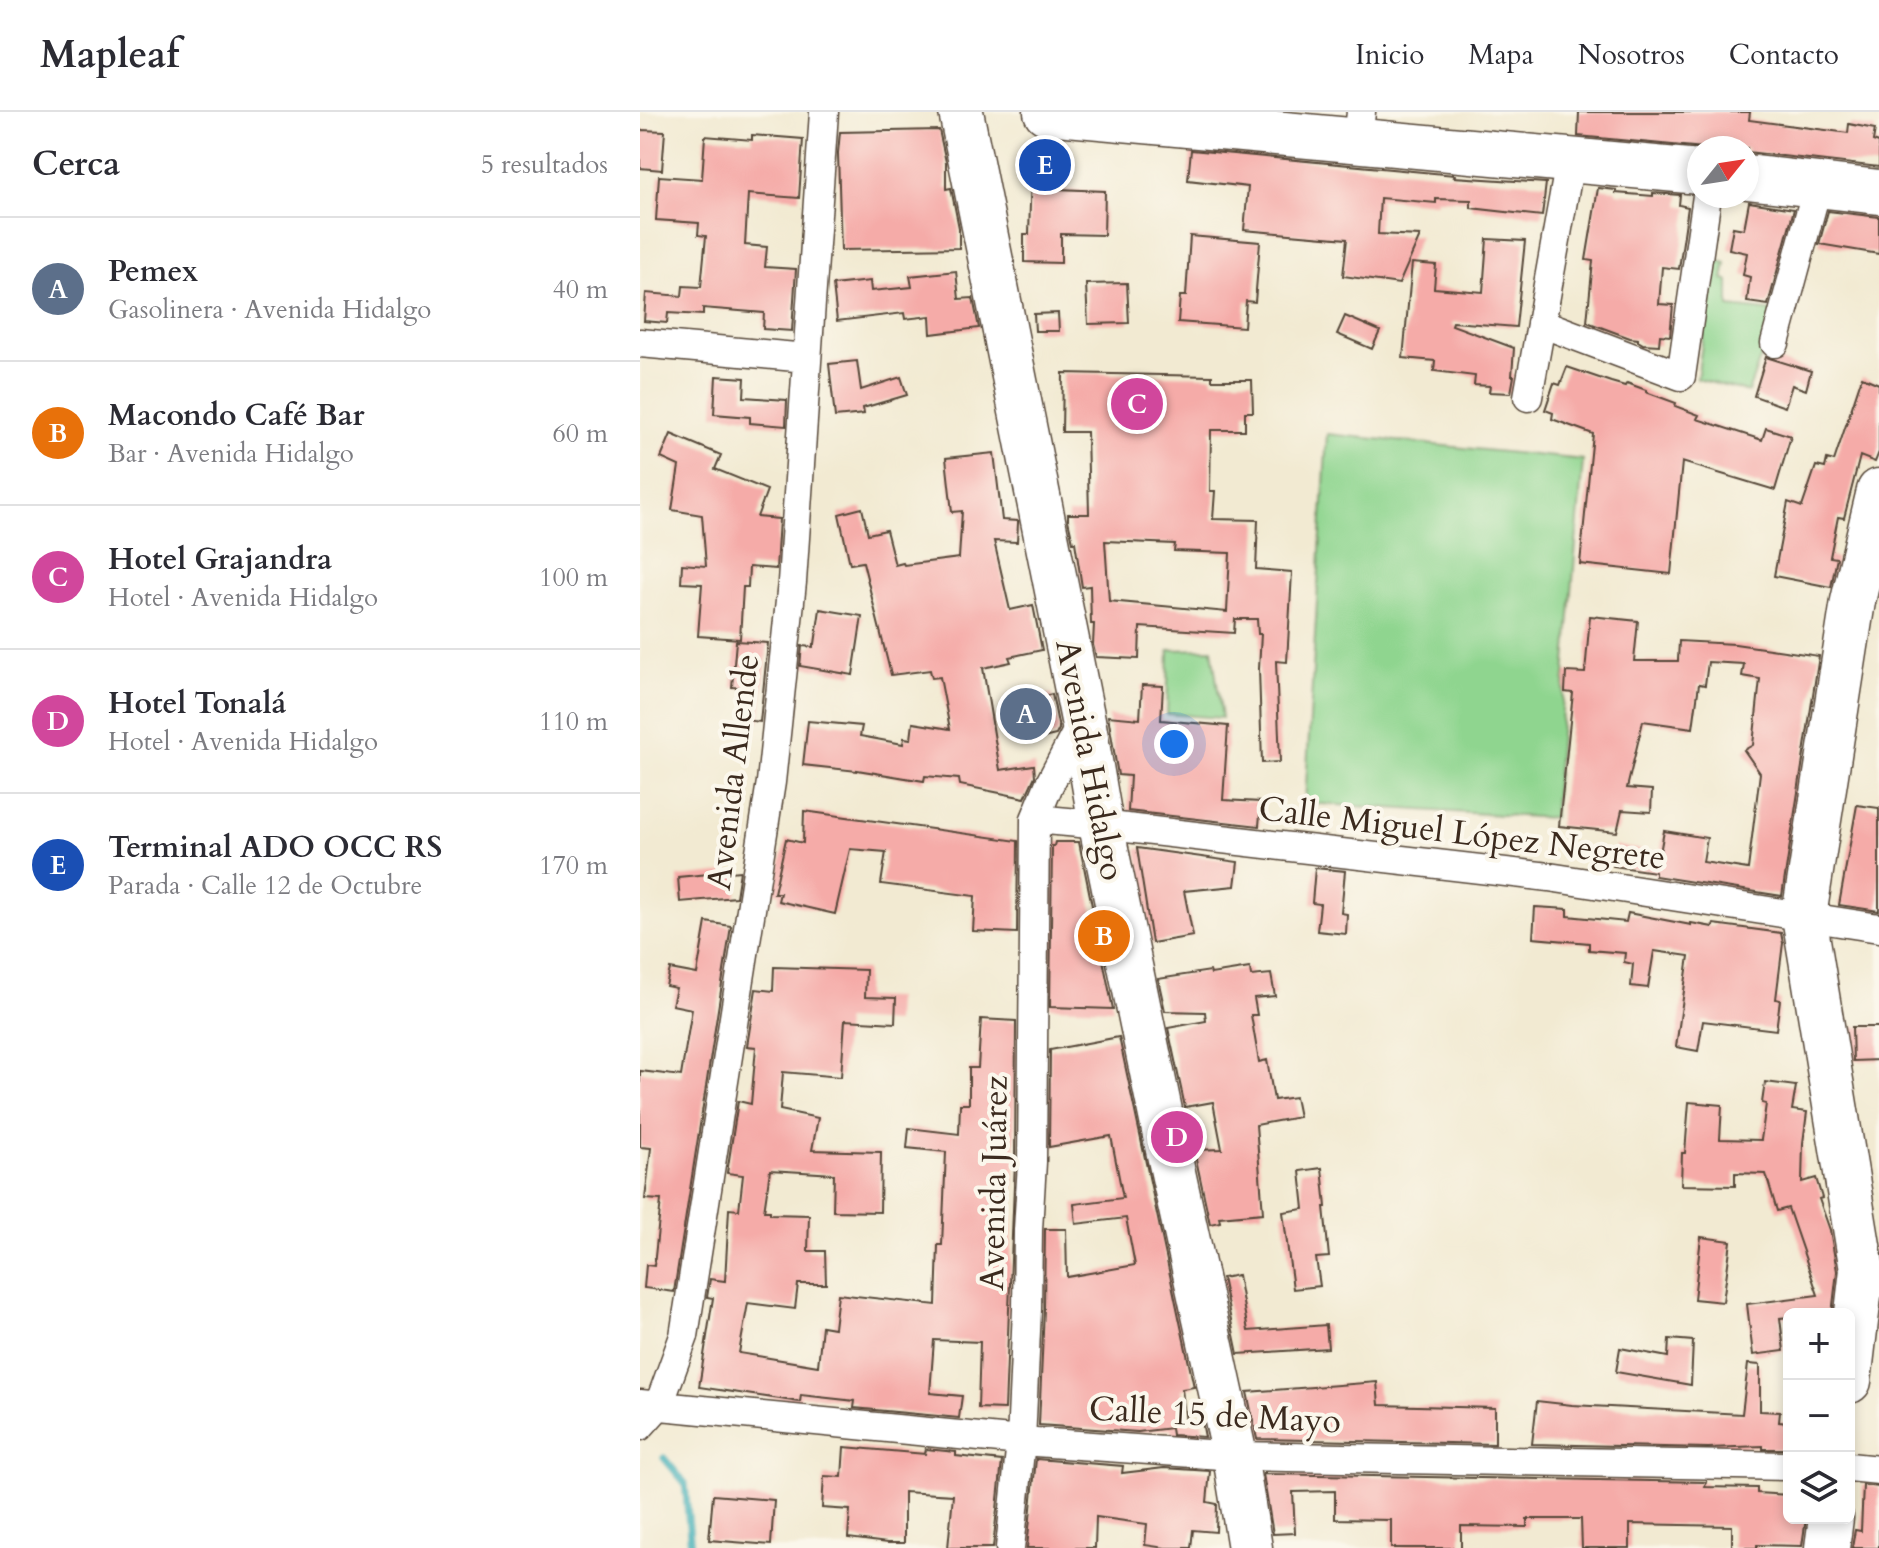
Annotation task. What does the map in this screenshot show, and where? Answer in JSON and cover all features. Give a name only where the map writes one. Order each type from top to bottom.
[{"type":"main road","name":"Avenida Hidalgo","points":[[961,112],[1083,720],[1101,825],[1237,1468],[1250,1548]]},
{"type":"main road","points":[[1046,112],[1360,126],[1570,161],[1687,171]]},
{"type":"main road","points":[[1759,178],[1879,192]]},
{"type":"main road","points":[[1849,1380],[1862,1270],[1804,916],[1853,601],[1879,491]]},
{"type":"main road","points":[[1827,1548],[1830,1524]]},
{"type":"street","name":"Avenida Allende","points":[[646,1412],[684,1336],[771,782],[792,582],[824,112]]},
{"type":"street","points":[[1528,397],[1570,161]]},
{"type":"street","points":[[1775,343],[1818,184]]},
{"type":"street","points":[[1541,323],[1681,376],[1705,208]]},
{"type":"street","points":[[640,343],[807,358]]},
{"type":"street","points":[[1035,819],[1083,720]]},
{"type":"street","name":"Calle Miguel López Negrete","points":[[1035,819],[1549,877],[1879,928]]},
{"type":"street","name":"Avenida Juárez","points":[[1010,1548],[1021,1441],[1032,1162],[1035,819]]},
{"type":"street","name":"Calle 15 de Mayo","points":[[646,1412],[1021,1441],[1237,1468],[1783,1466]]},
{"type":"street","points":[[1231,1548],[1237,1468]]},
{"type":"street","points":[[1855,1468],[1879,1470]]},
{"type":"green space","points":[[1714,259],[1726,263],[1723,280],[1729,281],[1729,307],[1777,312],[1748,392],[1697,379]]},
{"type":"green space","points":[[1327,434],[1583,460],[1553,818],[1305,803]]},
{"type":"green space","points":[[1212,649],[1222,718],[1167,714],[1169,650]]},
{"type":"building","points":[[1579,112],[1750,112],[1749,120],[1848,133],[1849,124],[1875,129],[1873,141],[1879,143],[1879,167],[1759,153],[1759,136],[1687,136],[1687,146],[1578,136]]},
{"type":"building","points":[[640,130],[665,131],[662,170],[640,168]]},
{"type":"building","points":[[939,130],[946,162],[946,189],[951,188],[959,228],[959,248],[841,250],[840,132]]},
{"type":"building","points":[[752,135],[803,139],[799,198],[748,194],[745,245],[767,247],[765,267],[796,269],[792,331],[763,329],[764,313],[703,308],[703,315],[668,313],[667,323],[644,321],[646,293],[682,296],[683,286],[701,287],[706,236],[698,235],[699,223],[656,220],[659,176],[702,179],[705,136],[752,140]]},
{"type":"building","points":[[1032,141],[1059,142],[1058,189],[1105,191],[1104,235],[1061,234],[1061,263],[1024,262],[1024,234],[1029,234]]},
{"type":"building","points":[[1191,150],[1454,177],[1546,183],[1542,216],[1471,208],[1471,200],[1436,199],[1436,203],[1380,198],[1378,234],[1420,236],[1399,284],[1343,276],[1347,239],[1244,230],[1248,187],[1188,180]]},
{"type":"building","points":[[1598,188],[1616,190],[1616,193],[1680,195],[1679,205],[1688,208],[1679,269],[1662,267],[1659,304],[1673,305],[1670,336],[1660,335],[1659,345],[1643,344],[1638,339],[1587,322],[1593,261],[1586,260]]},
{"type":"building","points":[[1759,204],[1794,209],[1768,305],[1747,302],[1750,277],[1743,275],[1747,253],[1729,249],[1733,227],[1744,229],[1748,208],[1759,208]]},
{"type":"building","points":[[1828,211],[1879,217],[1879,254],[1819,244]]},
{"type":"building","points":[[1190,236],[1260,242],[1255,302],[1246,301],[1244,327],[1178,322],[1180,296],[1186,296]]},
{"type":"building","points":[[1487,239],[1525,241],[1516,327],[1453,322],[1452,325],[1514,348],[1511,393],[1489,392],[1490,386],[1474,385],[1475,376],[1434,371],[1435,361],[1403,358],[1412,263],[1436,265],[1434,288],[1483,292]]},
{"type":"building","points":[[956,271],[959,299],[973,298],[979,328],[931,334],[930,316],[905,319],[904,313],[837,321],[833,285],[870,281],[871,291],[912,287],[910,276]]},
{"type":"building","points":[[1127,283],[1129,323],[1088,324],[1086,284]]},
{"type":"building","points":[[1058,313],[1059,331],[1035,331],[1034,314]]},
{"type":"building","points":[[1345,316],[1380,331],[1372,349],[1337,334]]},
{"type":"building","points":[[1766,357],[1811,371],[1806,390],[1792,385],[1785,407],[1754,396]]},
{"type":"building","points":[[857,361],[861,390],[901,377],[907,395],[863,408],[864,414],[835,417],[829,364]]},
{"type":"building","points":[[1567,367],[1646,390],[1699,415],[1697,419],[1762,440],[1766,428],[1791,436],[1775,490],[1682,462],[1671,574],[1580,564],[1593,434],[1552,419],[1553,413],[1545,410],[1554,383],[1560,385]]},
{"type":"building","points":[[1063,373],[1212,376],[1212,380],[1252,380],[1253,412],[1245,412],[1245,430],[1211,430],[1210,491],[1215,491],[1213,519],[1258,520],[1256,569],[1292,572],[1287,662],[1276,661],[1280,762],[1262,763],[1261,634],[1258,634],[1257,619],[1235,619],[1234,633],[1140,627],[1139,659],[1096,657],[1090,586],[1082,587],[1068,520],[1068,514],[1089,514],[1087,432],[1062,432]],"holes":[[[1105,541],[1175,544],[1174,551],[1230,553],[1227,612],[1109,601]]]},
{"type":"building","points":[[716,376],[745,378],[744,397],[787,400],[786,426],[750,423],[750,417],[714,414]]},
{"type":"building","points":[[1862,377],[1879,384],[1879,452],[1875,462],[1860,456],[1844,518],[1838,517],[1830,557],[1837,558],[1831,587],[1774,576],[1788,502],[1802,507],[1816,466],[1825,468],[1827,459],[1834,461]]},
{"type":"building","points":[[671,434],[721,455],[715,469],[767,490],[757,517],[779,519],[776,569],[749,567],[748,587],[743,587],[740,639],[698,636],[702,584],[681,583],[682,564],[706,566],[702,515],[672,510],[679,466],[661,458]]},
{"type":"building","points":[[994,453],[1002,520],[1018,521],[1017,542],[994,541],[1010,610],[1033,605],[1042,650],[1009,657],[1011,662],[983,668],[1000,770],[1034,765],[1035,776],[1025,798],[960,785],[959,779],[925,776],[924,781],[803,765],[808,721],[862,726],[860,736],[903,744],[904,738],[911,739],[913,723],[950,729],[940,677],[932,678],[930,670],[891,675],[863,562],[850,564],[839,514],[862,508],[868,534],[886,530],[895,565],[959,558],[962,511],[952,512],[946,458]]},
{"type":"building","points":[[820,609],[862,616],[853,675],[800,666],[802,646],[813,647],[815,644]]},
{"type":"building","points":[[1590,616],[1638,621],[1634,661],[1678,661],[1679,641],[1735,644],[1819,656],[1782,896],[1655,876],[1655,872],[1613,866],[1616,846],[1660,853],[1664,831],[1707,838],[1703,862],[1748,869],[1760,773],[1744,750],[1753,745],[1760,679],[1742,676],[1744,664],[1708,662],[1705,685],[1699,684],[1693,728],[1643,721],[1627,788],[1652,790],[1651,812],[1622,810],[1617,832],[1559,826],[1573,693],[1565,692],[1566,672],[1585,673]]},
{"type":"building","points":[[736,641],[768,643],[760,722],[744,720],[747,688],[732,687]]},
{"type":"building","points":[[1142,685],[1163,686],[1161,720],[1228,726],[1223,800],[1261,802],[1259,826],[1128,811],[1130,776],[1118,775],[1108,716],[1140,719]]},
{"type":"building","points":[[1052,694],[1059,729],[1056,735],[1043,738],[1033,699]]},
{"type":"building","points":[[1857,805],[1879,808],[1879,911],[1839,905]]},
{"type":"building","points":[[804,811],[1018,841],[1017,933],[973,931],[975,896],[881,884],[886,852],[850,849],[835,914],[778,901],[780,893],[774,893],[786,839],[803,843]]},
{"type":"building","points":[[1055,842],[1079,842],[1113,1009],[1050,1007],[1052,846]]},
{"type":"building","points":[[1137,848],[1238,862],[1235,886],[1184,891],[1193,936],[1152,943]]},
{"type":"building","points":[[1315,868],[1345,871],[1341,913],[1347,914],[1346,934],[1317,931],[1320,904],[1312,903]]},
{"type":"building","points":[[740,871],[736,897],[680,902],[678,877]]},
{"type":"building","points":[[1535,907],[1568,909],[1568,916],[1626,922],[1628,913],[1691,925],[1713,927],[1714,924],[1781,933],[1783,943],[1776,999],[1780,1000],[1776,1030],[1703,1021],[1698,1051],[1676,1047],[1689,956],[1654,951],[1648,988],[1631,986],[1633,964],[1624,962],[1625,953],[1589,950],[1589,943],[1533,938]]},
{"type":"building","points":[[706,922],[731,926],[674,1292],[644,1288],[646,1265],[654,1266],[661,1200],[645,1199],[651,1148],[640,1147],[640,1071],[681,1076],[692,1009],[672,1005],[676,988],[666,986],[670,969],[697,974]]},
{"type":"building","points":[[774,967],[866,970],[865,997],[896,998],[895,1023],[845,1020],[841,1077],[783,1072],[780,1110],[818,1118],[812,1150],[881,1152],[880,1212],[833,1211],[834,1174],[770,1170],[764,1211],[770,1211],[770,1214],[809,1215],[808,1251],[825,1251],[826,1284],[798,1284],[795,1309],[748,1303],[739,1353],[818,1366],[822,1326],[834,1328],[838,1294],[936,1305],[946,1152],[907,1148],[909,1128],[959,1134],[960,1104],[969,1104],[969,1068],[978,1068],[981,1019],[1016,1021],[1015,1161],[1005,1409],[978,1408],[980,1342],[934,1340],[930,1393],[962,1396],[959,1418],[854,1408],[855,1401],[801,1395],[800,1402],[699,1387],[713,1298],[707,1297],[710,1279],[725,1281],[729,1209],[739,1210],[743,1175],[727,1173],[738,1101],[751,1104],[756,1047],[747,1046],[756,989],[773,991]]},
{"type":"building","points":[[1250,968],[1251,976],[1271,974],[1275,996],[1254,998],[1257,1015],[1251,1015],[1259,1062],[1267,1060],[1274,1100],[1295,1097],[1299,1117],[1256,1125],[1263,1213],[1219,1217],[1220,1222],[1210,1224],[1194,1150],[1222,1149],[1213,1102],[1185,1107],[1168,1028],[1206,1021],[1205,1012],[1165,1011],[1158,979]]},
{"type":"building","points":[[1852,1027],[1879,1027],[1879,1060],[1853,1061]]},
{"type":"building","points":[[1119,1037],[1194,1387],[1182,1389],[1186,1423],[1202,1422],[1205,1437],[1172,1435],[1171,1428],[1138,1432],[1039,1425],[1045,1229],[1066,1229],[1067,1277],[1135,1265],[1126,1218],[1076,1224],[1074,1204],[1123,1198],[1111,1136],[1049,1147],[1050,1050]]},
{"type":"building","points":[[1765,1082],[1796,1086],[1792,1110],[1807,1112],[1802,1182],[1816,1178],[1837,1271],[1833,1308],[1783,1308],[1783,1318],[1780,1318],[1783,1351],[1753,1355],[1747,1304],[1818,1295],[1788,1208],[1777,1211],[1766,1174],[1735,1173],[1735,1186],[1681,1185],[1682,1153],[1685,1153],[1689,1102],[1722,1105],[1720,1139],[1761,1140],[1766,1104],[1762,1103]]},
{"type":"building","points":[[1322,1168],[1329,1257],[1316,1258],[1320,1286],[1293,1289],[1283,1212],[1304,1209],[1300,1171]]},
{"type":"building","points":[[1701,1237],[1731,1241],[1723,1302],[1694,1299]]},
{"type":"building","points":[[1238,1275],[1248,1331],[1326,1325],[1328,1348],[1238,1354],[1222,1278]]},
{"type":"building","points":[[1669,1339],[1693,1341],[1691,1385],[1616,1372],[1620,1348],[1668,1357]]},
{"type":"building","points":[[1748,1364],[1760,1365],[1760,1411],[1780,1412],[1783,1449],[1763,1449],[1763,1446],[1708,1448],[1532,1444],[1537,1401],[1742,1414]]},
{"type":"building","points":[[1377,1382],[1379,1405],[1495,1408],[1495,1444],[1257,1439],[1247,1392]]},
{"type":"building","points":[[844,1447],[925,1454],[926,1449],[1002,1461],[993,1548],[948,1548],[953,1495],[904,1492],[904,1543],[848,1538],[850,1510],[822,1508],[824,1476],[842,1477]]},
{"type":"building","points":[[1036,1459],[1123,1466],[1122,1473],[1164,1468],[1210,1471],[1207,1502],[1217,1504],[1216,1532],[1193,1530],[1191,1548],[1165,1548],[1145,1545],[1147,1524],[1096,1517],[1095,1548],[1027,1548]]},
{"type":"building","points":[[1263,1474],[1706,1482],[1705,1487],[1757,1488],[1757,1493],[1783,1495],[1783,1524],[1805,1524],[1802,1546],[1732,1548],[1732,1526],[1630,1524],[1630,1548],[1582,1548],[1581,1519],[1527,1519],[1527,1527],[1461,1526],[1461,1548],[1391,1548],[1391,1520],[1335,1519],[1335,1491],[1293,1492],[1295,1533],[1273,1534]]},
{"type":"building","points":[[1863,1485],[1879,1487],[1879,1548],[1852,1548],[1855,1530],[1861,1531]]},
{"type":"building","points":[[713,1495],[774,1500],[771,1545],[709,1540]]},
{"type":"waterway","points":[[664,1458],[685,1483],[691,1548]]},
{"type":"place","name":"Terminal ADO OCC RS","points":[[1045,165]]},
{"type":"place","name":"Hotel Grajandra","points":[[1137,404]]},
{"type":"place","name":"Pemex","points":[[1026,714]]},
{"type":"place","name":"Macondo Café Bar","points":[[1104,936]]},
{"type":"place","name":"Hotel Tonalá","points":[[1177,1137]]}]
